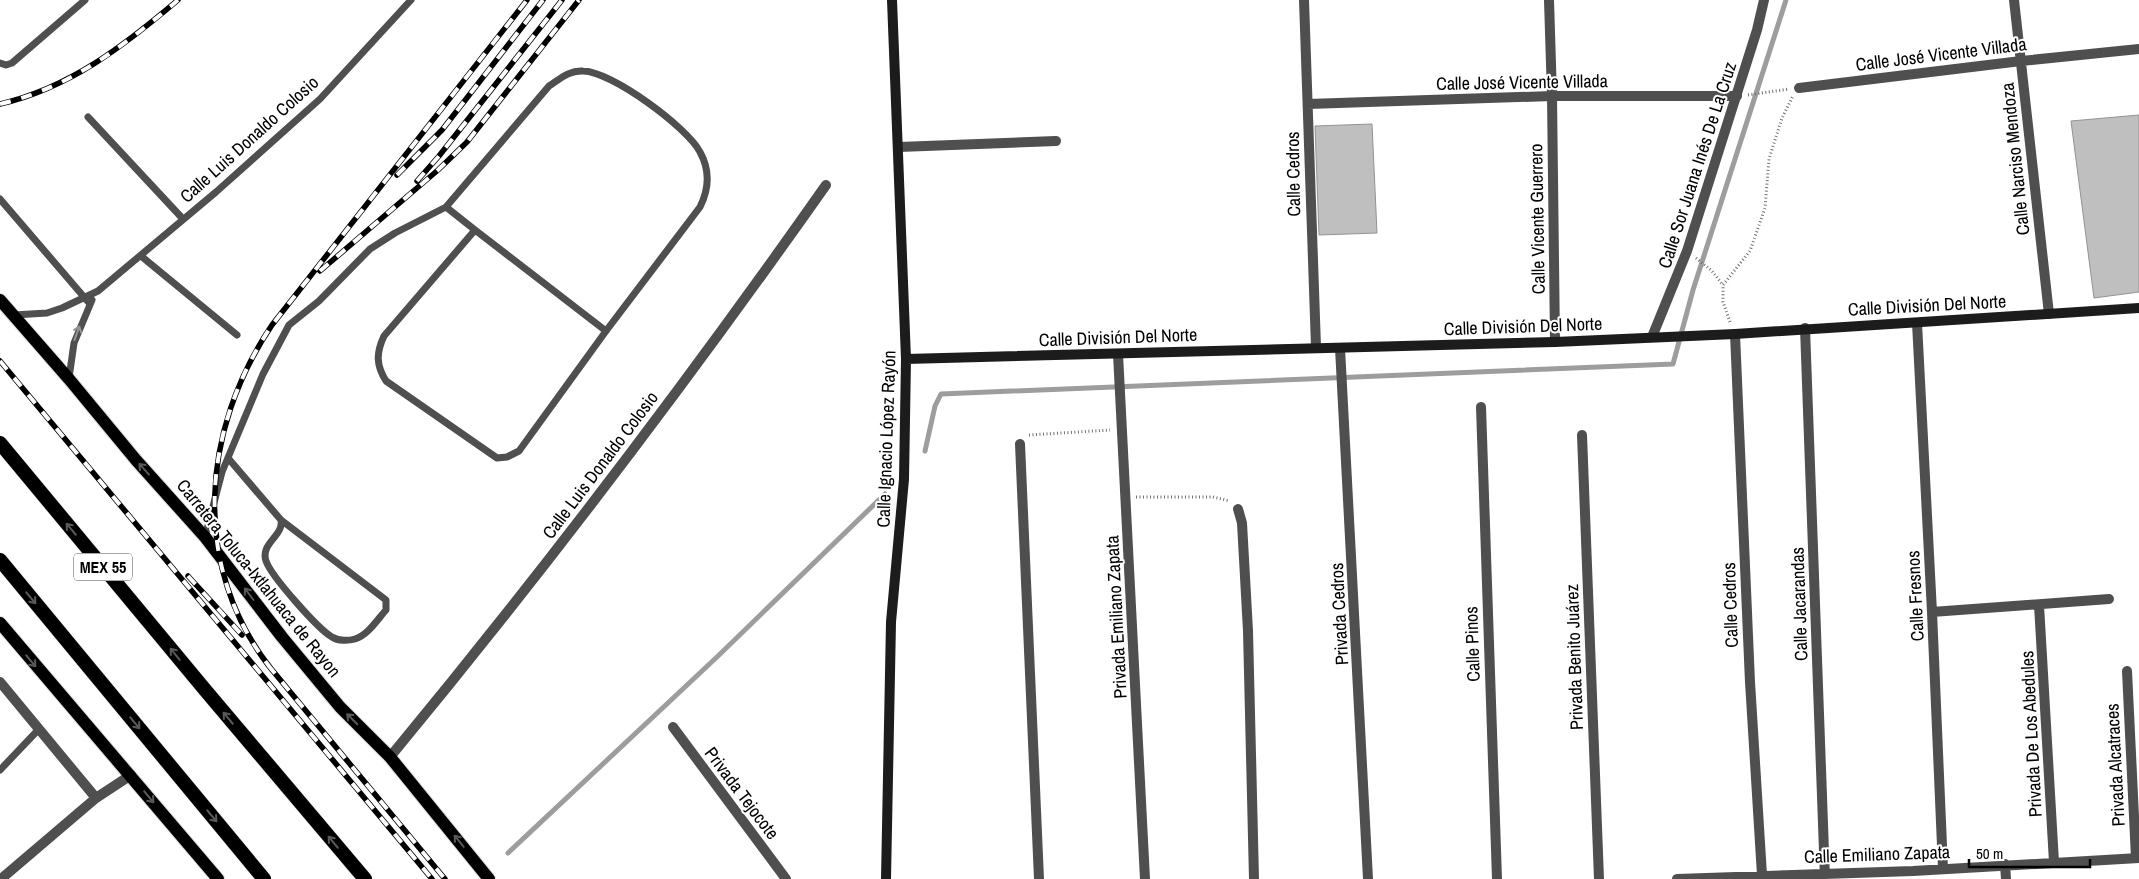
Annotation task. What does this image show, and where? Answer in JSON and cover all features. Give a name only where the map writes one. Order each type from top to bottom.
[{"type":"highway","name":"MEX 55","points":[[0,444],[206,692],[365,879]]},
{"type":"highway","points":[[0,560],[264,879]]},
{"type":"main road","name":"Calle Ignacio López Rayón","points":[[886,879],[891,622],[904,479],[906,358],[892,0]]},
{"type":"main road","name":"Carretera Toluca-Ixtlahuaca de Rayon","points":[[0,300],[70,379],[136,460],[206,537],[282,637],[340,707],[390,757],[490,879]]},
{"type":"main road","name":"Calle División Del Norte","points":[[906,358],[1555,342],[1736,334],[1805,328],[1917,323],[2139,308]]},
{"type":"main road","points":[[0,623],[67,704],[131,775],[218,879]]},
{"type":"street","name":"Calle Cedros","points":[[1304,0],[1316,348]]},
{"type":"street","name":"Calle Vicente Guerrero","points":[[1548,0],[1552,96],[1555,342]]},
{"type":"street","name":"Calle Sor Juana Inés De La Cruz","points":[[1652,337],[1687,251],[1742,95],[1764,0]]},
{"type":"street","name":"Calle Narciso Mendoza","points":[[2014,0],[2049,314]]},
{"type":"street","name":"Calle José Vicente Villada","points":[[1799,88],[2021,61],[2139,49]]},
{"type":"street","name":"Calle José Vicente Villada","points":[[1308,104],[1552,96],[1742,95]]},
{"type":"street","points":[[899,147],[1056,141]]},
{"type":"street","name":"Calle Luis Donaldo Colosio","points":[[390,757],[443,694],[619,468],[701,359],[826,185]]},
{"type":"street","name":"Calle Fresnos","points":[[1917,323],[1943,868]]},
{"type":"street","name":"Calle Jacarandas","points":[[1805,328],[1824,876]]},
{"type":"street","name":"Calle Cedros","points":[[1736,334],[1749,672],[1762,875]]},
{"type":"street","name":"Privada Cedros","points":[[1340,348],[1368,879]]},
{"type":"street","name":"Privada Emiliano Zapata","points":[[1118,354],[1145,879]]},
{"type":"street","name":"Calle Pinos","points":[[1481,407],[1497,879]]},
{"type":"street","name":"Privada Benito Juárez","points":[[1582,435],[1599,879]]},
{"type":"street","points":[[1020,444],[1039,879]]},
{"type":"street","points":[[1238,509],[1242,523],[1248,631],[1254,879]]},
{"type":"street","points":[[1932,612],[2109,599]]},
{"type":"street","name":"Privada De Los Abedules","points":[[2039,605],[2054,862]]},
{"type":"street","name":"Privada Alcatraces","points":[[2127,671],[2137,858]]},
{"type":"street","points":[[0,682],[96,798]]},
{"type":"street","name":"Privada Tejocote","points":[[673,727],[786,879]]},
{"type":"street","points":[[1,879],[96,798],[131,775]]},
{"type":"street","name":"Calle Emiliano Zapata","points":[[1677,879],[1742,878],[1762,875],[1914,875],[1943,868],[2137,858]]},
{"type":"street","points":[[2005,864],[2006,879]]},
{"type":"lane","points":[[0,63],[6,65],[12,63],[85,0]]},
{"type":"lane","name":"Calle Luis Donaldo Colosio","points":[[14,315],[47,313],[98,291],[142,256],[320,99],[411,0]]},
{"type":"lane","points":[[206,537],[222,472],[263,374],[289,325],[319,300],[370,249],[403,229],[446,207],[549,86],[569,72],[583,71],[600,74],[616,81],[686,134],[700,152],[706,168],[708,185],[706,195],[700,207],[606,331],[519,451],[507,458],[497,458],[386,381],[378,365],[379,346],[384,336],[475,230]]},
{"type":"lane","points":[[88,117],[183,219]]},
{"type":"lane","points":[[0,199],[90,304]]},
{"type":"lane","points":[[446,207],[606,331]]},
{"type":"lane","points":[[142,256],[237,335]]},
{"type":"lane","name":"Calle Luis Donaldo Colosio","points":[[70,379],[74,343],[90,304],[98,291]]},
{"type":"lane","points":[[228,458],[281,520],[386,600],[386,610],[363,635],[352,640],[333,638],[318,625],[273,573],[266,561],[266,550],[281,528],[281,520]]},
{"type":"lane","points":[[0,770],[39,729]]},
{"type":"path","points":[[1742,95],[1799,88]]},
{"type":"path","points":[[1736,334],[1723,302],[1723,285],[1750,251],[1765,208],[1769,159],[1782,118],[1799,88]]},
{"type":"path","points":[[1694,256],[1709,268],[1723,285]]},
{"type":"path","points":[[1020,444],[1024,437],[1033,434],[1121,430]]},
{"type":"path","points":[[1126,498],[1212,497],[1229,500],[1238,509]]},
{"type":"building","points":[[2139,115],[2139,292],[2094,298],[2071,121]]},
{"type":"building","points":[[1372,124],[1377,233],[1319,235],[1315,126]]},
{"type":"waterway","points":[[925,451],[935,406],[941,394],[1673,364],[1693,290],[1786,0]]},
{"type":"waterway","points":[[508,853],[718,656],[885,494]]},
{"type":"railway","points":[[0,104],[26,97],[73,76],[138,33],[178,0]]},
{"type":"railway","points":[[272,670],[246,630],[227,587],[217,543],[215,498],[219,453],[231,409],[248,366],[272,325],[527,0]]},
{"type":"railway","points":[[397,175],[442,130],[543,0]]},
{"type":"railway","points":[[417,181],[439,156],[562,0]]},
{"type":"railway","points":[[320,271],[438,170],[467,142],[579,0]]},
{"type":"railway","points":[[0,361],[432,879]]},
{"type":"railway","points":[[188,576],[242,635]]},
{"type":"railway","points":[[268,665],[445,879]]}]
